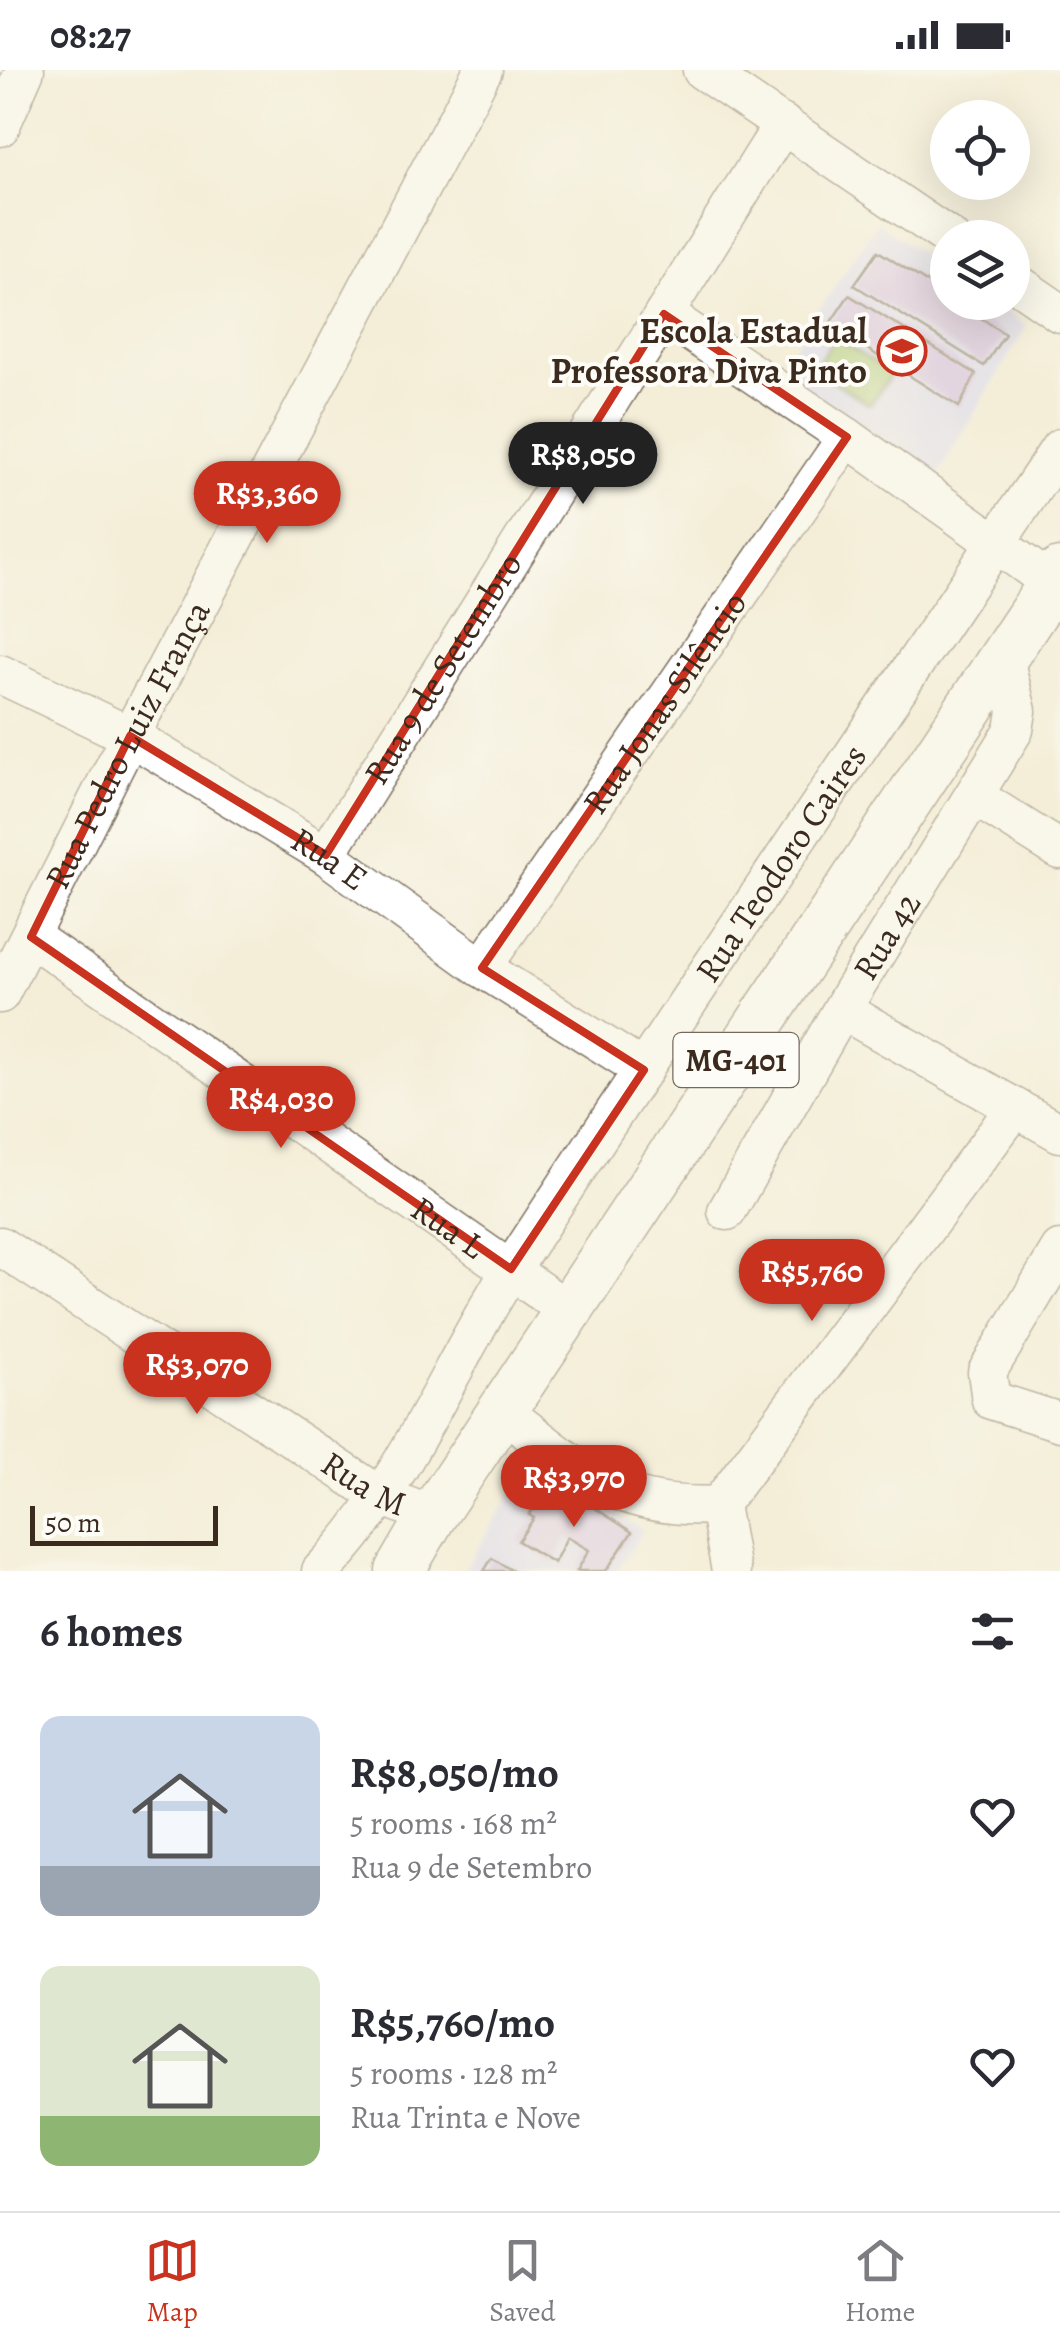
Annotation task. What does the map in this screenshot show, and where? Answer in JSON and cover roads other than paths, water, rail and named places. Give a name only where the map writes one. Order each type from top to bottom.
[{"type":"main road","name":"MG-401","points":[[409,1552],[1004,658],[1052,579]]},
{"type":"street","points":[[0,127],[25,70]]},
{"type":"street","name":"Rua Pedro Luiz França","points":[[0,994],[130,736],[483,70]]},
{"type":"street","points":[[702,70],[930,224]]},
{"type":"street","name":"Rua 9 de Setembro","points":[[326,855],[783,124]]},
{"type":"street","points":[[1030,292],[1060,312]]},
{"type":"street","points":[[664,314],[1052,579]]},
{"type":"street","name":"Rua Jonas Silêncio","points":[[482,968],[847,436]]},
{"type":"street","name":"Rua Teodoro Caires","points":[[321,1571],[379,1496],[511,1269],[1060,448]]},
{"type":"street","name":"Rua 42","points":[[728,1211],[842,1010],[1014,730],[1017,711],[1004,658]]},
{"type":"street","name":"Rua E","points":[[0,674],[130,736],[326,855],[482,968],[644,1070]]},
{"type":"street","points":[[974,796],[1060,850]]},
{"type":"street","name":"Rua L","points":[[31,937],[569,1310]]},
{"type":"street","points":[[842,1010],[1060,1132]]},
{"type":"street","points":[[731,1571],[719,1505],[1016,1108]]},
{"type":"street","name":"Rua M","points":[[0,1246],[379,1496],[409,1552]]},
{"type":"street","points":[[1060,1250],[987,1372],[986,1388],[991,1400],[1060,1422]]},
{"type":"street","points":[[504,1412],[588,1475],[634,1500],[671,1508],[719,1505]]},
{"type":"place","name":"Escola Estadual Professora Diva Pinto","points":[[902,351]]}]
